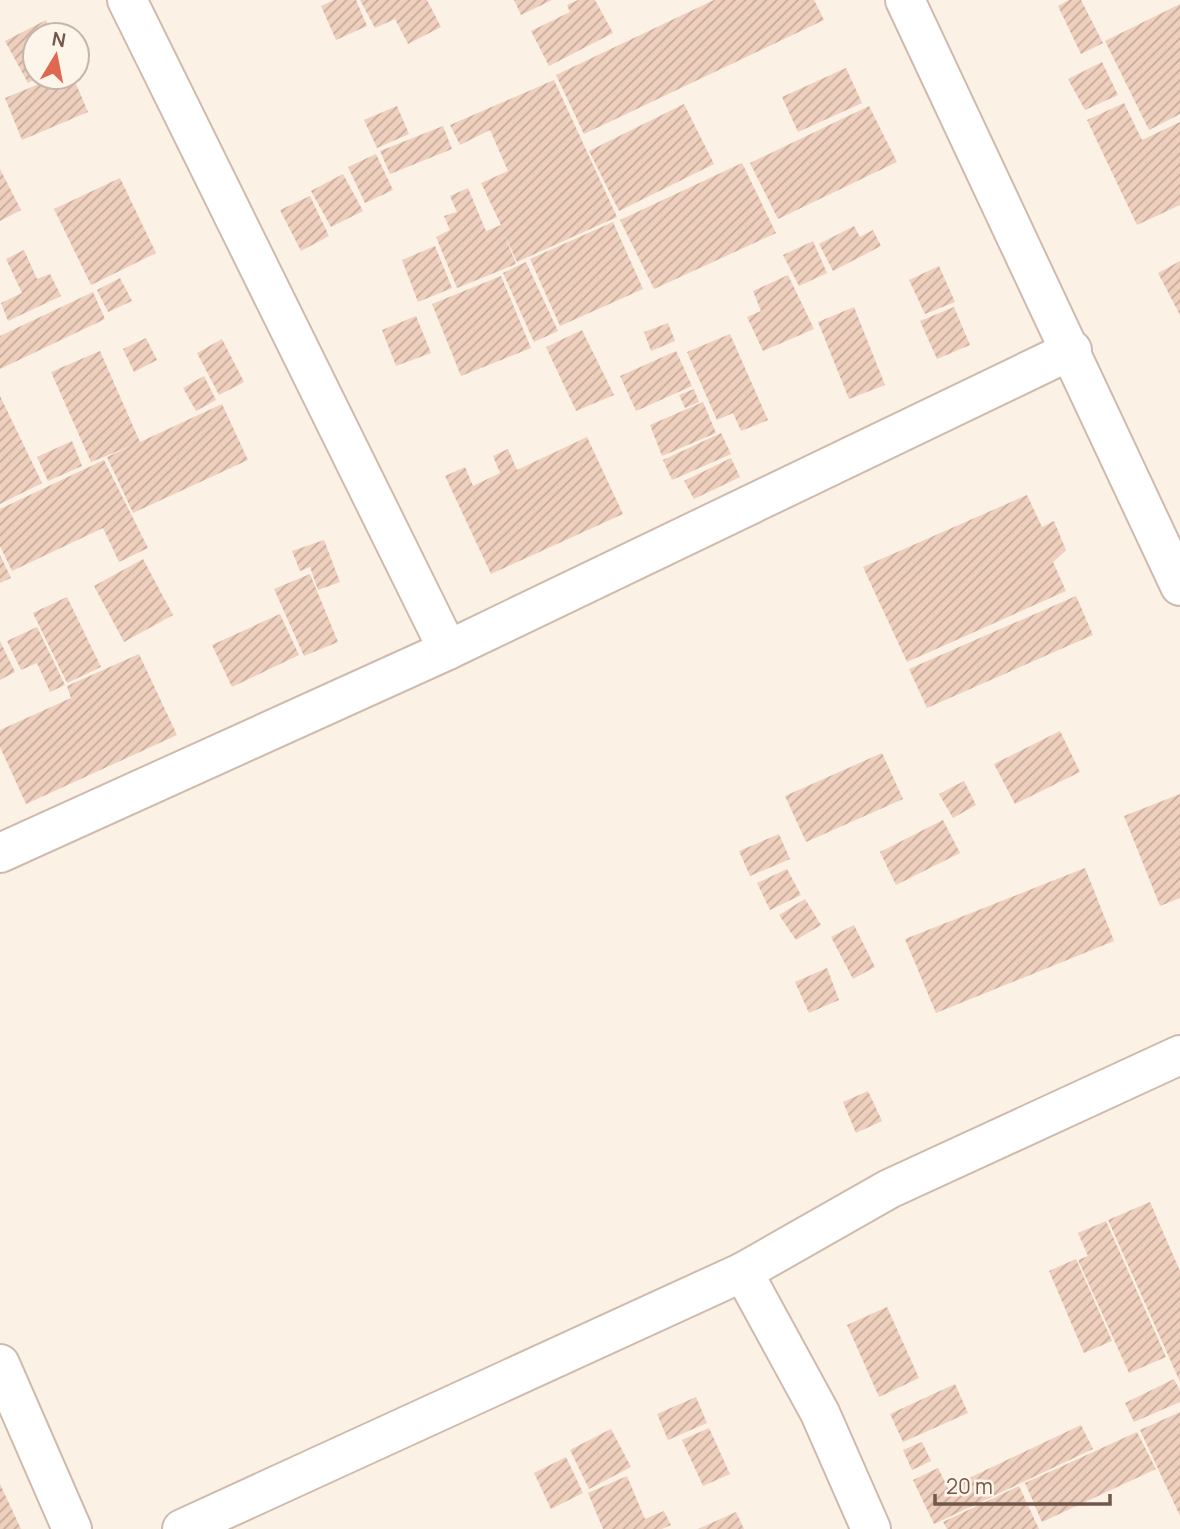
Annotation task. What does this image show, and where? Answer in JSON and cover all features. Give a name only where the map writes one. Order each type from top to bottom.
[{"type":"street","points":[[127,0],[448,650]]},
{"type":"street","points":[[905,0],[1072,350],[1180,586]]},
{"type":"street","points":[[0,853],[448,650],[1072,350]]},
{"type":"street","points":[[182,1529],[743,1272],[889,1189],[1180,1055]]},
{"type":"street","points":[[743,1272],[820,1413],[871,1529]]},
{"type":"street","points":[[0,1364],[72,1529]]},
{"type":"building","points":[[334,0],[356,0],[367,26],[336,40],[321,6]]},
{"type":"building","points":[[360,0],[427,0],[441,27],[408,44],[395,19],[375,28]]},
{"type":"building","points":[[514,0],[552,0],[521,15]]},
{"type":"building","points":[[578,0],[595,0],[613,33],[549,66],[531,31],[570,12],[567,5]]},
{"type":"building","points":[[714,0],[814,0],[824,20],[584,134],[556,75]]},
{"type":"building","points":[[1069,0],[1081,0],[1103,43],[1081,54],[1058,6]]},
{"type":"building","points":[[1180,4],[1180,114],[1149,130],[1105,41]]},
{"type":"building","points":[[21,33],[21,70],[5,41]]},
{"type":"building","points":[[1102,62],[1118,95],[1085,110],[1068,79]]},
{"type":"building","points":[[846,68],[862,103],[798,132],[782,97]]},
{"type":"building","points":[[554,80],[617,217],[517,262],[504,234],[516,264],[457,288],[436,237],[450,230],[444,216],[457,212],[450,196],[468,188],[486,231],[501,225],[481,183],[508,171],[490,130],[460,145],[450,125]]},
{"type":"building","points":[[22,91],[79,91],[88,112],[22,140],[5,98]]},
{"type":"building","points":[[1124,103],[1142,140],[1180,122],[1180,205],[1137,225],[1087,120]]},
{"type":"building","points":[[684,104],[714,164],[619,211],[589,151]]},
{"type":"building","points":[[397,106],[409,134],[377,148],[364,120]]},
{"type":"building","points":[[869,106],[897,162],[778,219],[750,163]]},
{"type":"building","points":[[443,126],[452,149],[390,174],[380,151]]},
{"type":"building","points":[[376,154],[393,190],[365,203],[348,167]]},
{"type":"building","points":[[742,163],[776,233],[654,289],[620,220]]},
{"type":"building","points":[[0,169],[21,210],[0,221]]},
{"type":"building","points":[[343,174],[363,211],[331,227],[311,191]]},
{"type":"building","points":[[120,178],[156,253],[91,285],[54,209]]},
{"type":"building","points":[[310,196],[329,236],[301,251],[280,210]]},
{"type":"building","points":[[613,222],[643,289],[560,326],[530,259]]},
{"type":"building","points":[[854,226],[860,237],[873,230],[881,246],[833,271],[819,244]]},
{"type":"building","points":[[813,241],[827,273],[799,286],[783,255]]},
{"type":"building","points":[[435,246],[452,288],[418,302],[402,260]]},
{"type":"building","points":[[24,250],[37,279],[50,274],[61,296],[8,321],[1,303],[22,293],[6,259]]},
{"type":"building","points":[[1180,261],[1180,315],[1158,273]]},
{"type":"building","points":[[526,262],[558,331],[534,342],[503,273]]},
{"type":"building","points":[[939,266],[955,302],[925,314],[909,280]]},
{"type":"building","points":[[788,275],[814,329],[763,351],[747,317],[761,311],[753,291]]},
{"type":"building","points":[[501,276],[531,348],[461,376],[432,304]]},
{"type":"building","points":[[120,278],[132,301],[108,312],[97,290]]},
{"type":"building","points":[[93,292],[105,319],[0,369],[0,336]]},
{"type":"building","points":[[854,307],[885,385],[849,399],[818,322]]},
{"type":"building","points":[[954,307],[970,345],[937,359],[920,321]]},
{"type":"building","points":[[416,316],[431,353],[396,366],[382,330]]},
{"type":"building","points":[[668,323],[675,341],[651,351],[644,332]]},
{"type":"building","points":[[582,330],[614,395],[576,411],[546,347]]},
{"type":"building","points":[[730,334],[768,420],[741,431],[733,413],[717,420],[687,352]]},
{"type":"building","points":[[146,338],[157,360],[134,372],[123,349]]},
{"type":"building","points":[[222,339],[244,382],[219,395],[197,353]]},
{"type":"building","points":[[100,351],[140,442],[222,404],[248,460],[133,513],[107,457],[133,445],[91,462],[51,372]]},
{"type":"building","points":[[676,351],[692,386],[636,411],[620,376]]},
{"type":"building","points":[[204,376],[216,400],[196,411],[183,388]]},
{"type":"building","points":[[694,389],[699,402],[685,408],[679,395]]},
{"type":"building","points":[[0,396],[42,483],[0,504]]},
{"type":"building","points":[[703,402],[716,433],[662,456],[650,425]]},
{"type":"building","points":[[721,433],[731,454],[672,480],[663,460]]},
{"type":"building","points":[[587,437],[623,514],[491,574],[445,476],[465,467],[473,486],[500,473],[493,456],[508,449],[517,470]]},
{"type":"building","points":[[72,441],[82,466],[48,481],[37,457]]},
{"type":"building","points":[[731,458],[740,477],[694,499],[684,481]]},
{"type":"building","points":[[104,460],[148,548],[119,562],[103,528],[12,571],[0,546],[0,509]]},
{"type":"building","points":[[1027,495],[1042,527],[1054,521],[1066,550],[1053,562],[1066,591],[907,662],[863,567]]},
{"type":"building","points":[[324,540],[340,582],[318,590],[310,567],[300,571],[292,551]]},
{"type":"building","points":[[0,555],[11,578],[0,583]]},
{"type":"building","points":[[143,559],[173,615],[124,642],[94,586]]},
{"type":"building","points":[[310,574],[338,642],[304,656],[274,589]]},
{"type":"building","points":[[1076,596],[1093,635],[927,708],[909,669]]},
{"type":"building","points":[[67,597],[101,667],[67,683],[33,613]]},
{"type":"building","points":[[280,614],[299,655],[232,687],[212,645]]},
{"type":"building","points":[[37,627],[65,685],[50,692],[37,663],[21,670],[7,641]]},
{"type":"building","points":[[0,641],[15,672],[0,680]]},
{"type":"building","points":[[139,654],[177,735],[26,804],[0,747],[0,730],[71,698],[67,686]]},
{"type":"building","points":[[1060,731],[1080,772],[1015,804],[994,764]]},
{"type":"building","points":[[882,753],[903,799],[806,842],[785,796]]},
{"type":"building","points":[[964,781],[976,805],[953,818],[939,794]]},
{"type":"building","points":[[1180,794],[1180,898],[1160,906],[1124,816]]},
{"type":"building","points":[[943,820],[960,853],[896,885],[880,852]]},
{"type":"building","points":[[779,834],[790,859],[750,876],[739,851]]},
{"type":"building","points":[[1085,868],[1114,941],[936,1013],[905,939]]},
{"type":"building","points":[[787,869],[801,895],[770,910],[757,883]]},
{"type":"building","points":[[805,899],[821,925],[796,940],[779,915]]},
{"type":"building","points":[[854,925],[875,967],[853,979],[831,937]]},
{"type":"building","points":[[827,968],[839,1000],[809,1013],[795,982]]},
{"type":"building","points":[[868,1091],[882,1121],[856,1133],[843,1102]]},
{"type":"building","points":[[1150,1202],[1180,1271],[1180,1382],[1108,1220]]},
{"type":"building","points":[[1106,1221],[1166,1357],[1129,1373],[1078,1260],[1088,1256],[1078,1233]]},
{"type":"building","points":[[1076,1259],[1112,1341],[1084,1353],[1049,1271]]},
{"type":"building","points":[[887,1307],[919,1378],[879,1397],[847,1325]]},
{"type":"building","points":[[1174,1379],[1180,1391],[1180,1402],[1134,1422],[1125,1403]]},
{"type":"building","points":[[955,1384],[968,1413],[903,1442],[890,1414]]},
{"type":"building","points":[[696,1397],[707,1423],[668,1440],[657,1414]]},
{"type":"building","points":[[1180,1412],[1180,1516],[1140,1430]]},
{"type":"building","points":[[1081,1425],[1093,1449],[934,1524],[913,1480],[938,1468],[948,1488]]},
{"type":"building","points":[[709,1428],[730,1474],[703,1486],[682,1440]]},
{"type":"building","points":[[611,1429],[631,1467],[589,1489],[570,1450]]},
{"type":"building","points":[[1137,1432],[1156,1469],[1042,1522],[1025,1483]]},
{"type":"building","points":[[922,1442],[931,1461],[912,1470],[903,1450]]},
{"type":"building","points":[[566,1457],[583,1493],[551,1509],[534,1473]]},
{"type":"building","points":[[627,1476],[645,1519],[664,1511],[671,1525],[662,1529],[603,1529],[588,1493]]},
{"type":"building","points":[[0,1484],[21,1529],[0,1529]]},
{"type":"building","points":[[1019,1486],[1039,1529],[947,1529],[943,1522]]},
{"type":"building","points":[[736,1512],[744,1529],[698,1529]]}]
